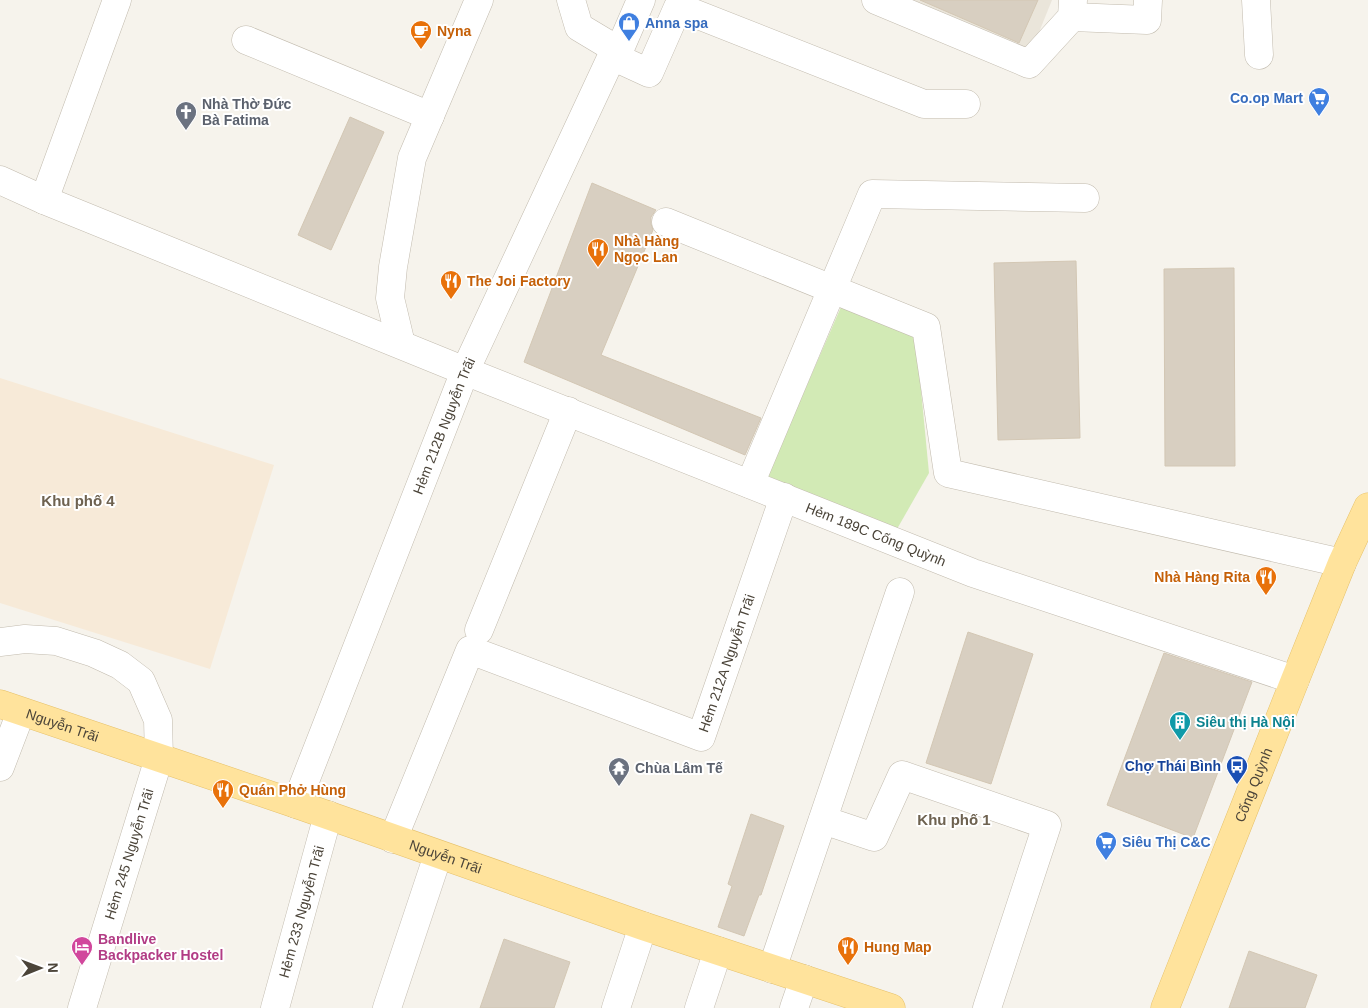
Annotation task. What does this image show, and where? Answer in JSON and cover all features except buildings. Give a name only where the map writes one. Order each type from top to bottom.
[{"type":"main road","name":"Cống Quỳnh","points":[[1165,1008],[1294,680],[1342,563],[1368,508]]},
{"type":"main road","name":"Nguyễn Trãi","points":[[11,708],[328,815],[643,926],[891,1008]]},
{"type":"street","points":[[44,200],[117,0]]},
{"type":"street","points":[[401,344],[390,298],[393,267],[412,158],[480,0]]},
{"type":"street","points":[[571,0],[579,26],[618,51],[641,0]]},
{"type":"street","points":[[876,0],[1029,64],[1073,9],[1147,20],[1148,0]]},
{"type":"street","points":[[1256,0],[1259,55]]},
{"type":"street","name":"Hẻm 212B Nguyễn Trãi","points":[[296,804],[465,371],[612,56],[649,73],[678,6],[924,104],[966,104]]},
{"type":"street","points":[[246,40],[430,116]]},
{"type":"street","name":"Hẻm 189C Cống Quỳnh","points":[[0,180],[44,200],[465,371],[973,573],[1294,680]]},
{"type":"street","points":[[750,484],[872,194],[1085,198]]},
{"type":"street","points":[[666,222],[926,327],[948,473],[1342,563]]},
{"type":"street","points":[[394,839],[568,411]]},
{"type":"street","name":"Hẻm 212A Nguyễn Trãi","points":[[474,640],[701,737],[784,497]]},
{"type":"street","points":[[772,969],[900,592]]},
{"type":"street","name":"Hẻm 245 Nguyễn Trãi","points":[[0,642],[25,640],[56,641],[120,665],[141,681],[158,720],[159,758],[82,1008]]},
{"type":"street","points":[[0,767],[11,708]]},
{"type":"street","points":[[823,820],[874,837],[902,775],[1047,825],[987,1008]]},
{"type":"street","name":"Hẻm 233 Nguyễn Trãi","points":[[275,1008],[328,815]]},
{"type":"street","points":[[387,1008],[438,855]]},
{"type":"street","points":[[616,1008],[643,926]]},
{"type":"street","points":[[699,1008],[718,951]]},
{"type":"street","points":[[794,1008],[804,979]]},
{"type":"shaded area","points":[[893,0],[1052,0],[1029,57]]},
{"type":"shaded area","points":[[0,378],[274,465],[210,669],[0,603]]},
{"type":"green space","points":[[841,307],[916,338],[929,473],[897,529],[766,479]]},
{"type":"place","name":"Anna spa","points":[[629,42]]},
{"type":"place","name":"Nyna","points":[[421,50]]},
{"type":"place","name":"Co.op Mart","points":[[1319,117]]},
{"type":"place","name":"Nhà Thờ Đức Bà Fatima","points":[[186,131]]},
{"type":"place","name":"Nhà Hàng Ngọc Lan","points":[[598,268]]},
{"type":"place","name":"The Joi Factory","points":[[451,300]]},
{"type":"place","name":"Nhà Hàng Rita","points":[[1266,596]]},
{"type":"place","name":"Siêu thị Hà Nội","points":[[1180,741]]},
{"type":"place","name":"Chợ Thái Bình","points":[[1237,785]]},
{"type":"place","name":"Chùa Lâm Tế","points":[[619,787]]},
{"type":"place","name":"Quán Phở Hùng","points":[[223,809]]},
{"type":"place","name":"Siêu Thị C&C","points":[[1106,861]]},
{"type":"place","name":"Bandlive Backpacker Hostel","points":[[82,966]]},
{"type":"place","name":"Hung Map","points":[[848,966]]},
{"type":"district","name":"Khu phố 4","points":[[78,501]]},
{"type":"district","name":"Khu phố 1","points":[[954,820]]}]
